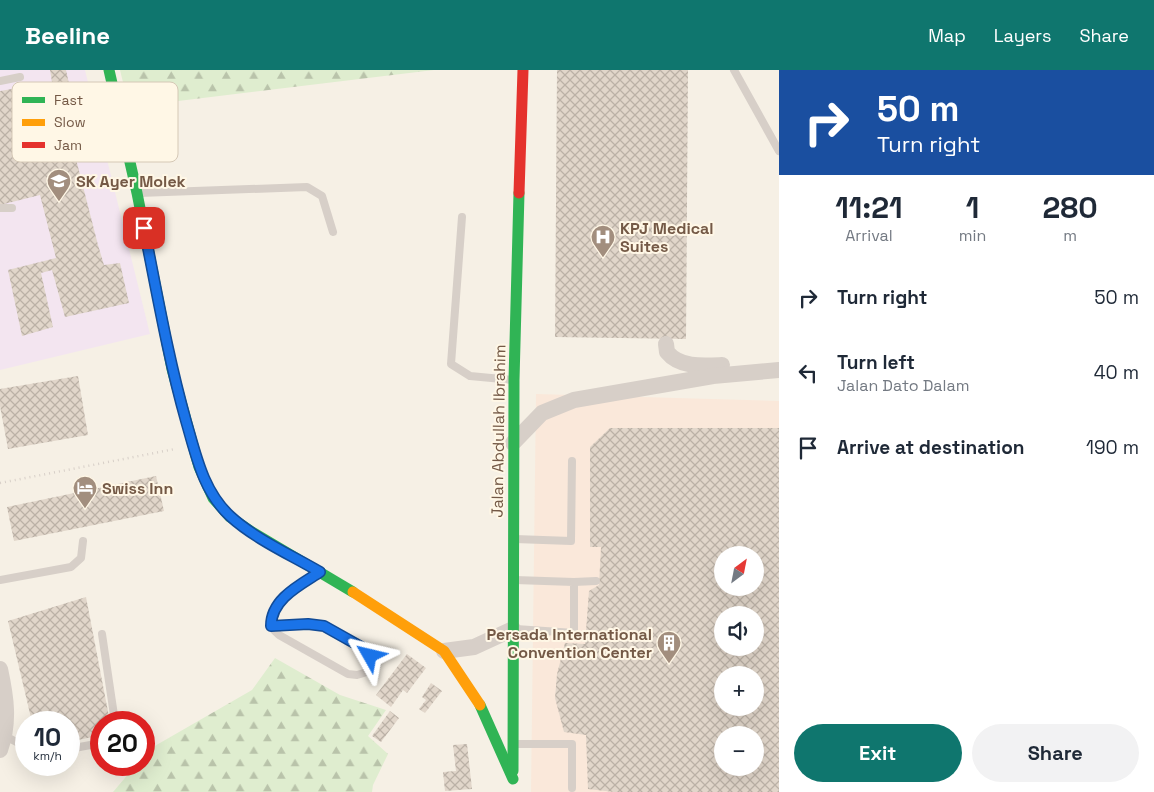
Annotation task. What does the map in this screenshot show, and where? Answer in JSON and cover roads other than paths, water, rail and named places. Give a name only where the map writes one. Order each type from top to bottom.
[{"type":"street","name":"Jalan Abdullah Ibrahim","points":[[515,792],[513,779],[513,443],[523,70]]},
{"type":"street","points":[[130,162],[172,369],[199,467],[213,498],[230,517],[385,611],[444,651],[480,706],[513,779]]},
{"type":"street","points":[[666,344],[667,352],[672,358],[679,362],[700,366],[779,362]]},
{"type":"street","points":[[513,443],[542,413],[574,400],[713,376],[779,370]]},
{"type":"street","points":[[444,651],[474,647],[513,629]]},
{"type":"street","points":[[0,669],[7,715],[2,743]]},
{"type":"lane","points":[[734,70],[779,151]]},
{"type":"lane","points":[[0,81],[20,78]]},
{"type":"lane","points":[[137,193],[306,186],[322,196],[333,232]]},
{"type":"lane","points":[[0,208],[12,208]]},
{"type":"lane","points":[[462,217],[451,364],[470,376],[514,380]]},
{"type":"lane","points":[[513,539],[571,541],[573,534],[572,462]]},
{"type":"lane","points":[[0,580],[71,567],[81,558],[83,541]]},
{"type":"lane","points":[[271,626],[308,624],[324,626],[365,649],[370,656],[367,672],[357,675],[348,674],[279,635],[271,626],[271,617],[290,591],[320,572]]},
{"type":"lane","points":[[513,580],[596,581]]},
{"type":"lane","points":[[513,629],[574,633],[574,582]]},
{"type":"lane","points":[[102,634],[113,711]]},
{"type":"lane","points":[[2,743],[15,745]]},
{"type":"lane","points":[[513,744],[572,744],[572,788]]},
{"type":"place","name":"SK Ayer Molek","points":[[59,202]]},
{"type":"place","name":"KPJ Medical Suites","points":[[603,258]]},
{"type":"place","name":"Swiss Inn","points":[[85,509]]},
{"type":"place","name":"Persada International Convention Center","points":[[669,664]]}]
